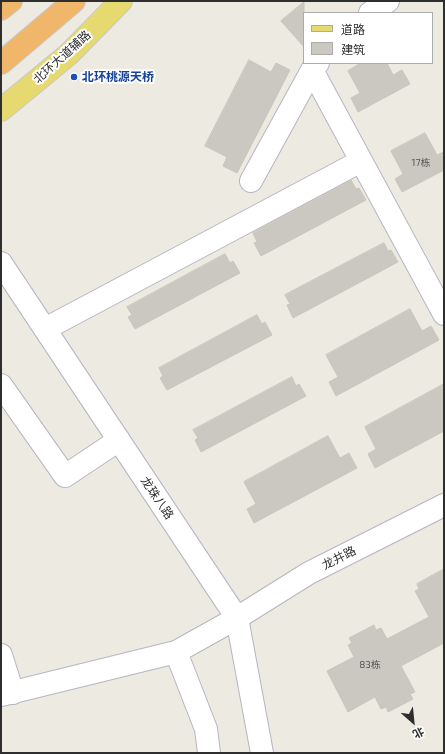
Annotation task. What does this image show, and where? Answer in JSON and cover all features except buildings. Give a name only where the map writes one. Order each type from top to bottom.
[{"type":"highway","points":[[1,9],[11,1]]},
{"type":"highway","points":[[1,63],[74,1]]},
{"type":"main road","name":"北环大道辅路","points":[[1,110],[69,54],[121,1]]},
{"type":"street","points":[[372,12],[388,1]]},
{"type":"street","points":[[315,67],[361,161],[444,314]]},
{"type":"street","points":[[251,181],[315,67]]},
{"type":"street","points":[[45,329],[361,161]]},
{"type":"street","name":"龙珠八路","points":[[1,263],[237,618],[262,753]]},
{"type":"street","points":[[1,385],[65,476],[119,440]]},
{"type":"street","name":"龙井路","points":[[7,694],[176,652],[237,618],[309,573],[444,505]]},
{"type":"street","points":[[176,652],[206,729],[209,753]]},
{"type":"street","points":[[1,654],[7,694]]},
{"type":"place","name":"北环桃源天桥","points":[[74,77]]}]
